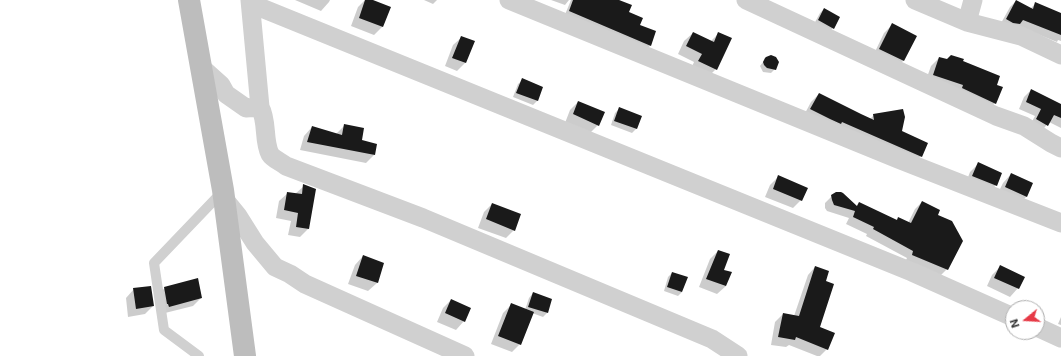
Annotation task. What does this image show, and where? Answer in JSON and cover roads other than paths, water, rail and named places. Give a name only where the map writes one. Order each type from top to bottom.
[{"type":"main road","points":[[189,0],[224,195],[244,356]]},
{"type":"street","points":[[250,0],[260,107],[263,112],[268,144],[271,155],[286,166],[424,218],[712,339],[738,356]]},
{"type":"street","points":[[253,0],[259,7],[912,272],[1005,313]]},
{"type":"street","points":[[509,0],[898,159],[1061,223]]},
{"type":"street","points":[[746,0],[996,116],[1024,126],[1061,148]]},
{"type":"street","points":[[915,0],[967,22],[1021,36],[1061,55]]},
{"type":"street","points":[[967,22],[973,0]]},
{"type":"street","points":[[201,67],[221,85],[226,94],[234,100],[246,108],[260,107]]},
{"type":"street","points":[[224,195],[255,243],[274,267],[290,274],[305,284],[465,356]]},
{"type":"street","points":[[1045,331],[1061,338]]},
{"type":"lane","points":[[199,356],[164,330],[154,263],[224,195]]}]
